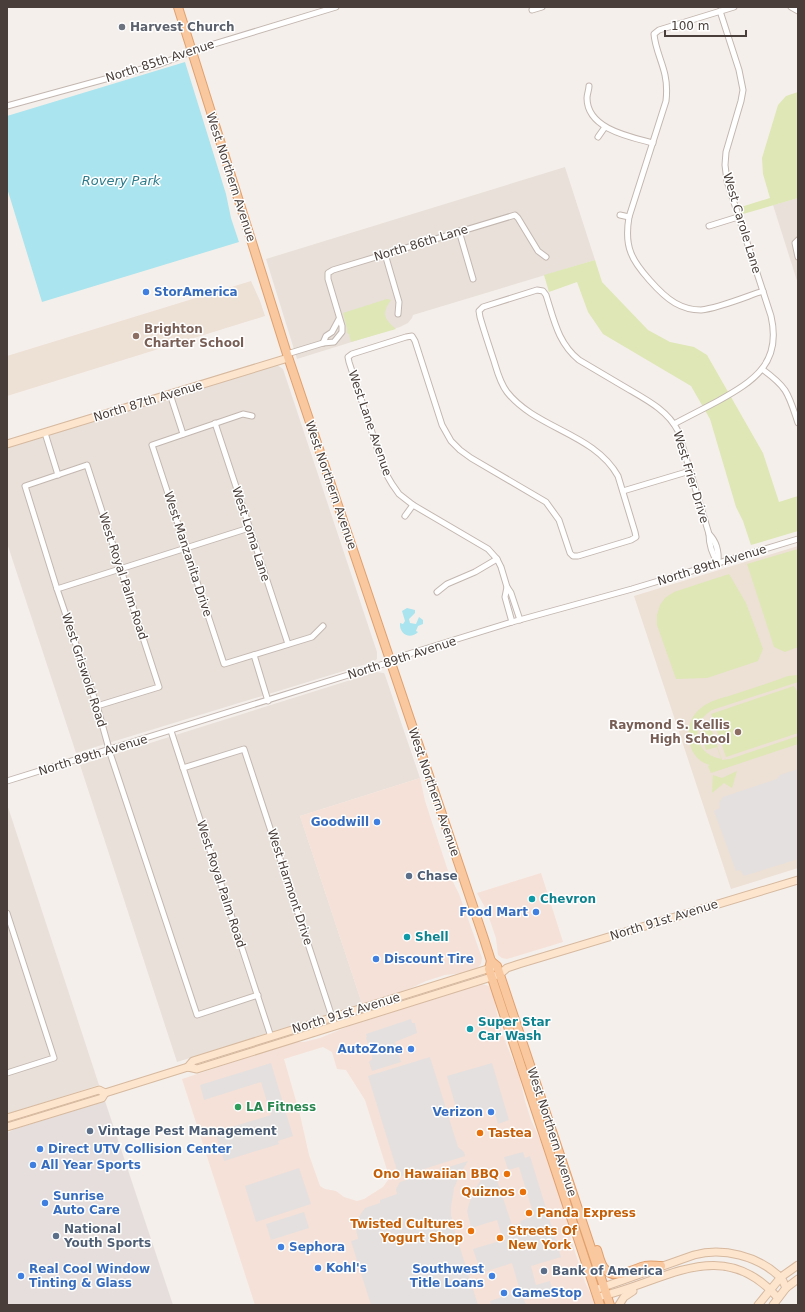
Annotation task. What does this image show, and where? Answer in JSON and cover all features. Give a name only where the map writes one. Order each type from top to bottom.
[{"type":"main road","name":"West Northern Avenue","points":[[178,7],[288,356],[494,969],[551,1129],[610,1305]]},
{"type":"main road","name":"North 87th Avenue","points":[[7,444],[288,356]]},
{"type":"main road","name":"North 91st Avenue","points":[[188,1067],[193,1061],[417,991],[494,969],[507,968],[798,880]]},
{"type":"main road","name":"West Northern Avenue","points":[[494,969],[542,1131],[598,1297]]},
{"type":"main road","name":"North 91st Avenue","points":[[7,1118],[99,1090],[106,1092],[188,1067],[197,1069],[372,1015],[494,969]]},
{"type":"main road","points":[[372,1015],[388,1006],[412,998],[417,995],[417,991]]},
{"type":"main road","points":[[234,1057],[246,1050],[266,1043],[271,1037]]},
{"type":"main road","name":"North 91st Avenue","points":[[7,1127],[102,1098],[106,1092]]},
{"type":"main road","points":[[542,1131],[551,1129]]},
{"type":"main road","points":[[583,1225],[597,1248],[603,1267],[608,1272],[618,1275],[646,1266],[661,1266]]},
{"type":"main road","points":[[598,1297],[603,1287],[702,1253],[720,1251],[746,1257],[759,1263],[781,1277],[786,1288]]},
{"type":"main road","points":[[758,1305],[781,1277],[798,1265]]},
{"type":"main road","points":[[598,1297],[697,1266],[720,1266],[735,1268],[760,1280],[778,1298]]},
{"type":"main road","points":[[619,1305],[628,1293],[653,1284],[664,1276]]},
{"type":"main road","points":[[773,1305],[786,1288],[798,1279]]},
{"type":"street","name":"North 85th Avenue","points":[[7,106],[160,64],[192,51],[336,7]]},
{"type":"street","points":[[532,10],[542,7]]},
{"type":"street","points":[[734,7],[659,30],[654,34],[665,74],[667,94],[629,216],[627,227],[628,244],[635,261],[664,294],[676,304],[701,310],[763,291]]},
{"type":"street","points":[[791,7],[798,11]]},
{"type":"street","name":"West Carole Lane","points":[[720,11],[739,70],[743,90],[742,102],[726,152],[725,165],[727,181],[771,316],[773,332],[770,353],[762,369]]},
{"type":"street","points":[[589,86],[587,98],[589,108],[595,118],[605,127],[652,143]]},
{"type":"street","points":[[598,137],[605,127]]},
{"type":"street","points":[[620,215],[629,216]]},
{"type":"street","name":"North 86th Lane","points":[[340,319],[328,279],[328,273],[332,270],[459,231],[515,216],[518,218],[538,251],[546,257]]},
{"type":"street","points":[[708,226],[738,217]]},
{"type":"street","points":[[459,231],[473,279]]},
{"type":"street","points":[[797,241],[798,256]]},
{"type":"street","points":[[385,254],[399,302],[398,314]]},
{"type":"street","name":"West Frier Drive","points":[[623,491],[618,476],[605,458],[593,449],[523,407],[505,390],[480,317],[479,311],[483,307],[537,290],[543,291],[546,295],[559,337],[574,356],[648,400],[667,416],[674,424],[709,534],[709,543],[713,555],[718,563]]},
{"type":"street","points":[[323,343],[326,336],[332,332],[340,319]]},
{"type":"street","points":[[332,332],[338,338],[342,332],[340,319]]},
{"type":"street","name":"West Lane Avenue","points":[[520,620],[497,559],[488,549],[413,505],[399,494],[392,484],[385,472],[348,357],[352,354],[412,336],[415,341],[442,425],[451,441],[471,458],[546,502],[559,520],[570,553],[573,556],[578,556],[631,540],[636,537],[623,491]]},
{"type":"street","name":"North 87th Avenue","points":[[288,356],[323,343],[334,342],[338,338]]},
{"type":"street","points":[[674,424],[744,386],[762,369],[778,381],[789,394],[798,423]]},
{"type":"street","points":[[170,394],[183,434],[242,414],[252,416]]},
{"type":"street","name":"West Loma Lane","points":[[215,423],[288,644]]},
{"type":"street","points":[[45,433],[58,475]]},
{"type":"street","name":"West Manzanita Drive","points":[[183,434],[152,445],[224,664],[254,655]]},
{"type":"street","name":"West Royal Palm Road","points":[[58,475],[87,465],[159,687],[97,706]]},
{"type":"street","points":[[623,491],[690,471]]},
{"type":"street","name":"West Griswold Road","points":[[58,475],[25,486],[57,589],[97,706],[114,764],[196,1015],[258,995]]},
{"type":"street","points":[[405,516],[413,505]]},
{"type":"street","points":[[57,589],[249,528]]},
{"type":"street","name":"North 89th Avenue","points":[[7,781],[268,701],[390,662],[399,657],[512,622],[798,539]]},
{"type":"street","points":[[437,592],[447,584],[475,572],[497,559]]},
{"type":"street","name":"West Lane Avenue","points":[[507,587],[505,597],[512,622]]},
{"type":"street","points":[[268,701],[254,655],[312,637],[323,626]]},
{"type":"street","name":"West Royal Palm Road","points":[[171,730],[271,1037]]},
{"type":"street","name":"West Harmont Drive","points":[[183,768],[244,749],[335,1026]]},
{"type":"street","points":[[7,913],[54,1058],[7,1073]]},
{"type":"shaded area","points":[[565,167],[595,260],[413,315],[408,323],[400,327],[297,359],[266,259]]},
{"type":"shaded area","points":[[798,198],[798,284],[773,205]]},
{"type":"shaded area","name":"Brighton Charter School","points":[[251,281],[265,316],[7,396],[7,356]]},
{"type":"shaded area","points":[[277,365],[283,369],[377,652],[377,659],[373,662],[76,753],[7,543],[7,448]]},
{"type":"shaded area","name":"Raymond S. Kellis High School","points":[[798,546],[798,868],[731,889],[634,596]]},
{"type":"shaded area","points":[[376,672],[384,673],[385,675],[420,778],[300,816],[362,1004],[177,1062],[80,765]]},
{"type":"shaded area","points":[[798,769],[798,859],[744,876],[740,870],[736,871],[714,811],[720,808],[719,803],[723,797],[777,779],[780,775]]},
{"type":"shaded area","points":[[420,778],[425,801],[449,874],[459,894],[482,958],[481,964],[476,969],[463,973],[445,975],[426,981],[409,989],[362,1004],[300,816]]},
{"type":"shaded area","points":[[7,804],[99,1085],[7,1114]]},
{"type":"shaded area","points":[[541,873],[563,942],[507,959],[502,958],[498,955],[496,938],[486,909],[477,893]]},
{"type":"shaded area","points":[[482,984],[489,986],[493,992],[503,1036],[519,1075],[531,1120],[541,1142],[566,1216],[571,1240],[585,1282],[596,1305],[255,1305],[182,1079],[280,1047],[283,1044],[291,1042],[304,1042],[320,1038],[349,1026]],"holes":[[[323,1047],[332,1052],[337,1069],[346,1070],[365,1100],[388,1173],[388,1180],[383,1187],[364,1199],[357,1201],[344,1197],[336,1191],[325,1189],[320,1186],[309,1155],[300,1115],[284,1059]]]},
{"type":"shaded area","points":[[411,1019],[412,1023],[415,1023],[417,1033],[395,1042],[401,1062],[372,1071],[369,1062],[372,1059],[372,1056],[366,1034]]},
{"type":"shaded area","points":[[430,1057],[458,1147],[464,1152],[465,1156],[399,1177],[368,1076]]},
{"type":"shaded area","points":[[271,1063],[293,1136],[278,1141],[279,1144],[224,1161],[215,1132],[271,1115],[261,1082],[204,1100],[200,1085]]},
{"type":"shaded area","points":[[492,1063],[509,1120],[498,1124],[493,1107],[459,1118],[447,1076]]},
{"type":"shaded area","points":[[105,1101],[173,1305],[7,1305],[7,1133],[15,1129]]},
{"type":"shaded area","points":[[523,1152],[525,1158],[530,1156],[561,1257],[531,1266],[536,1285],[550,1281],[554,1296],[540,1300],[538,1296],[524,1300],[526,1305],[491,1305],[490,1301],[520,1291],[512,1263],[481,1273],[473,1249],[503,1240],[497,1220],[471,1228],[467,1211],[472,1194],[484,1175],[487,1178],[495,1174],[512,1225],[521,1223],[520,1221],[534,1216],[519,1167],[508,1170],[504,1157]]},
{"type":"shaded area","points":[[468,1161],[454,1188],[451,1214],[454,1229],[478,1305],[371,1305],[351,1241],[358,1239],[356,1228],[360,1227],[358,1218],[365,1208],[380,1203],[380,1200],[397,1194],[396,1189],[400,1182]]},
{"type":"shaded area","points":[[299,1168],[311,1204],[256,1222],[245,1186]]},
{"type":"shaded area","points":[[304,1212],[309,1228],[271,1240],[266,1224]]},
{"type":"green space","points":[[798,92],[798,198],[743,214],[741,207],[770,198],[763,174],[762,158],[778,105],[786,96]]},
{"type":"green space","points":[[595,260],[602,282],[648,330],[670,342],[694,347],[707,355],[763,453],[779,502],[798,496],[798,531],[751,545],[743,521],[736,507],[710,419],[691,386],[603,334],[588,312],[577,282],[549,292],[544,275]]},
{"type":"green space","points":[[387,299],[391,300],[387,306],[385,315],[389,323],[396,329],[351,342],[349,334],[347,333],[343,313]]},
{"type":"green space","points":[[798,549],[798,647],[785,652],[774,647],[747,564]]},
{"type":"green space","points":[[729,574],[746,603],[763,649],[758,661],[707,678],[676,679],[657,625],[657,615],[660,605],[665,598],[674,592]]},
{"type":"green space","points":[[798,675],[798,682],[712,710],[700,723],[698,738],[700,745],[705,751],[712,756],[721,759],[717,747],[706,750],[700,732],[709,728],[710,731],[712,731],[722,760],[730,759],[798,736],[798,744],[711,773],[708,766],[710,765],[700,760],[691,748],[688,734],[690,724],[697,711],[708,703],[716,700],[788,676]]},
{"type":"green space","points":[[794,686],[798,693],[798,733],[726,757],[711,714]]},
{"type":"green space","points":[[737,771],[732,788],[724,783],[712,793],[713,775],[722,778]]},
{"type":"water","name":"Rovery Park","points":[[185,62],[226,194],[231,218],[239,242],[42,302],[7,188],[7,116]]},
{"type":"water","points":[[407,608],[415,610],[415,613],[409,619],[410,623],[416,624],[419,617],[423,620],[423,624],[418,626],[416,631],[418,632],[412,636],[403,633],[400,627],[400,623],[403,624],[405,621],[402,611]]},
{"type":"place","name":"Harvest Church","points":[[122,27]]},
{"type":"place","name":"StorAmerica","points":[[146,292]]},
{"type":"place","name":"Brighton Charter School","points":[[136,336]]},
{"type":"place","name":"Raymond S. Kellis High School","points":[[738,732]]},
{"type":"place","name":"Goodwill","points":[[377,822]]},
{"type":"place","name":"Chase","points":[[409,876]]},
{"type":"place","name":"Chevron","points":[[532,899]]},
{"type":"place","name":"Food Mart","points":[[536,912]]},
{"type":"place","name":"Shell","points":[[407,937]]},
{"type":"place","name":"Discount Tire","points":[[376,959]]},
{"type":"place","name":"Super Star Car Wash","points":[[470,1029]]},
{"type":"place","name":"AutoZone","points":[[411,1049]]},
{"type":"place","name":"LA Fitness","points":[[238,1107]]},
{"type":"place","name":"Verizon","points":[[491,1112]]},
{"type":"place","name":"Vintage Pest Management","points":[[90,1131]]},
{"type":"place","name":"Tastea","points":[[480,1133]]},
{"type":"place","name":"Direct UTV Collision Center","points":[[40,1149]]},
{"type":"place","name":"All Year Sports","points":[[33,1165]]},
{"type":"place","name":"Ono Hawaiian BBQ","points":[[507,1174]]},
{"type":"place","name":"Quiznos","points":[[523,1192]]},
{"type":"place","name":"Sunrise Auto Care","points":[[45,1203]]},
{"type":"place","name":"Panda Express","points":[[529,1213]]},
{"type":"place","name":"Twisted Cultures Yogurt Shop","points":[[471,1231]]},
{"type":"place","name":"National Youth Sports","points":[[56,1236]]},
{"type":"place","name":"Streets Of New York","points":[[500,1238]]},
{"type":"place","name":"Sephora","points":[[281,1247]]},
{"type":"place","name":"Kohl's","points":[[318,1268]]},
{"type":"place","name":"Bank of America","points":[[544,1271]]},
{"type":"place","name":"Real Cool Window Tinting & Glass","points":[[21,1276]]},
{"type":"place","name":"Southwest Title Loans","points":[[492,1276]]},
{"type":"place","name":"GameStop","points":[[504,1293]]}]
